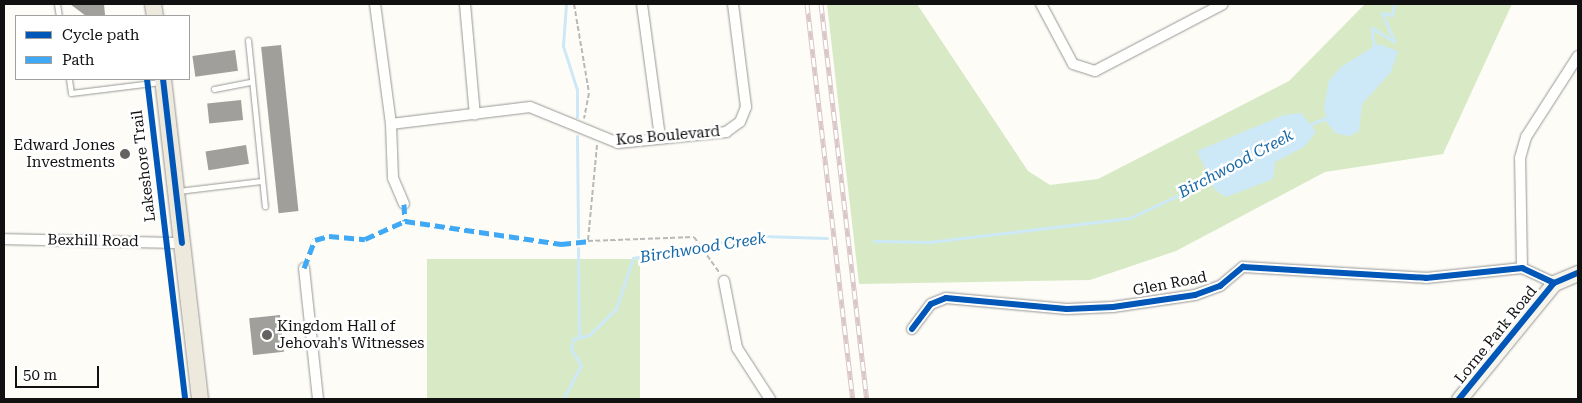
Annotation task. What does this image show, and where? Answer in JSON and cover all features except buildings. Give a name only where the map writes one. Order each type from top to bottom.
[{"type":"main road","points":[[163,80],[200,399]]},
{"type":"street","points":[[375,4],[391,124],[392,178],[404,204]]},
{"type":"street","points":[[465,4],[475,114]]},
{"type":"street","points":[[642,4],[660,138]]},
{"type":"street","name":"Kos Boulevard","points":[[391,124],[530,107],[618,143],[726,132],[740,122],[746,107],[734,4]]},
{"type":"street","points":[[1041,4],[1073,64],[1096,71],[1221,4]]},
{"type":"street","points":[[1554,284],[1522,268],[1520,158],[1526,137],[1578,56]]},
{"type":"street","name":"Bexhill Road","points":[[4,239],[182,243]]},
{"type":"street","name":"Glen Road","points":[[912,329],[931,304],[946,298],[1067,309],[1113,308],[1195,295],[1220,286],[1243,267],[1426,278],[1522,268]]},
{"type":"street","points":[[304,268],[318,399]]},
{"type":"street","name":"Lorne Park Road","points":[[1459,399],[1554,284],[1578,273]]},
{"type":"street","points":[[724,281],[737,348],[770,399]]},
{"type":"lane","points":[[248,40],[265,206]]},
{"type":"lane","points":[[68,80],[71,93],[163,80]]},
{"type":"lane","points":[[214,89],[251,82]]},
{"type":"lane","points":[[175,191],[261,181]]},
{"type":"path","points":[[574,4],[589,93],[580,128]]},
{"type":"path","points":[[598,136],[588,241],[694,237],[711,257],[724,281]]},
{"type":"green space","points":[[827,4],[917,4],[1028,171],[1050,185],[1098,179],[1289,81],[1365,4],[1512,4],[1443,154],[1325,172],[1176,251],[1090,280],[859,284]]},
{"type":"green space","points":[[427,259],[640,259],[640,399],[427,399]]},
{"type":"water","points":[[1378,44],[1398,51],[1391,72],[1362,104],[1359,131],[1350,136],[1337,134],[1327,123],[1324,107],[1329,81],[1341,67]]},
{"type":"water","points":[[1301,113],[1316,132],[1304,147],[1275,162],[1273,179],[1226,197],[1215,190],[1197,151],[1284,115]]},
{"type":"waterway","points":[[566,4],[563,46],[577,90],[577,117]]},
{"type":"waterway","name":"Birchwood Creek","points":[[1374,53],[1372,28],[1394,41],[1382,13],[1392,15],[1394,4]]},
{"type":"waterway","name":"Birchwood Creek","points":[[1309,125],[1329,117]]},
{"type":"waterway","points":[[577,136],[578,237]]},
{"type":"waterway","name":"Birchwood Creek","points":[[874,241],[929,242],[1130,218],[1213,179]]},
{"type":"waterway","name":"Birchwood Creek","points":[[563,399],[581,365],[571,349],[573,339],[589,335],[616,309],[633,258],[758,236],[827,238]]},
{"type":"waterway","points":[[578,248],[579,335]]},
{"type":"railway","points":[[807,4],[853,399]]},
{"type":"railway","points":[[821,4],[867,399]]},
{"type":"marked path","points":[[404,204],[405,221]]},
{"type":"marked path","points":[[304,268],[315,240],[329,236],[365,239],[405,221],[561,244],[588,241]]},
{"type":"cycle path","name":"Lakeshore Trail","points":[[147,80],[185,399]]},
{"type":"cycle path","points":[[163,80],[182,243]]},
{"type":"cycle path","points":[[912,329],[931,304],[946,298],[1067,309],[1113,307],[1195,295],[1220,286],[1243,267],[1426,278],[1522,268],[1554,283]]},
{"type":"cycle path","points":[[1459,399],[1554,283],[1578,273]]},
{"type":"place","name":"Edward Jones Investments","points":[[125,154]]},
{"type":"place","name":"Kingdom Hall of Jehovah's Witnesses","points":[[267,335]]}]
